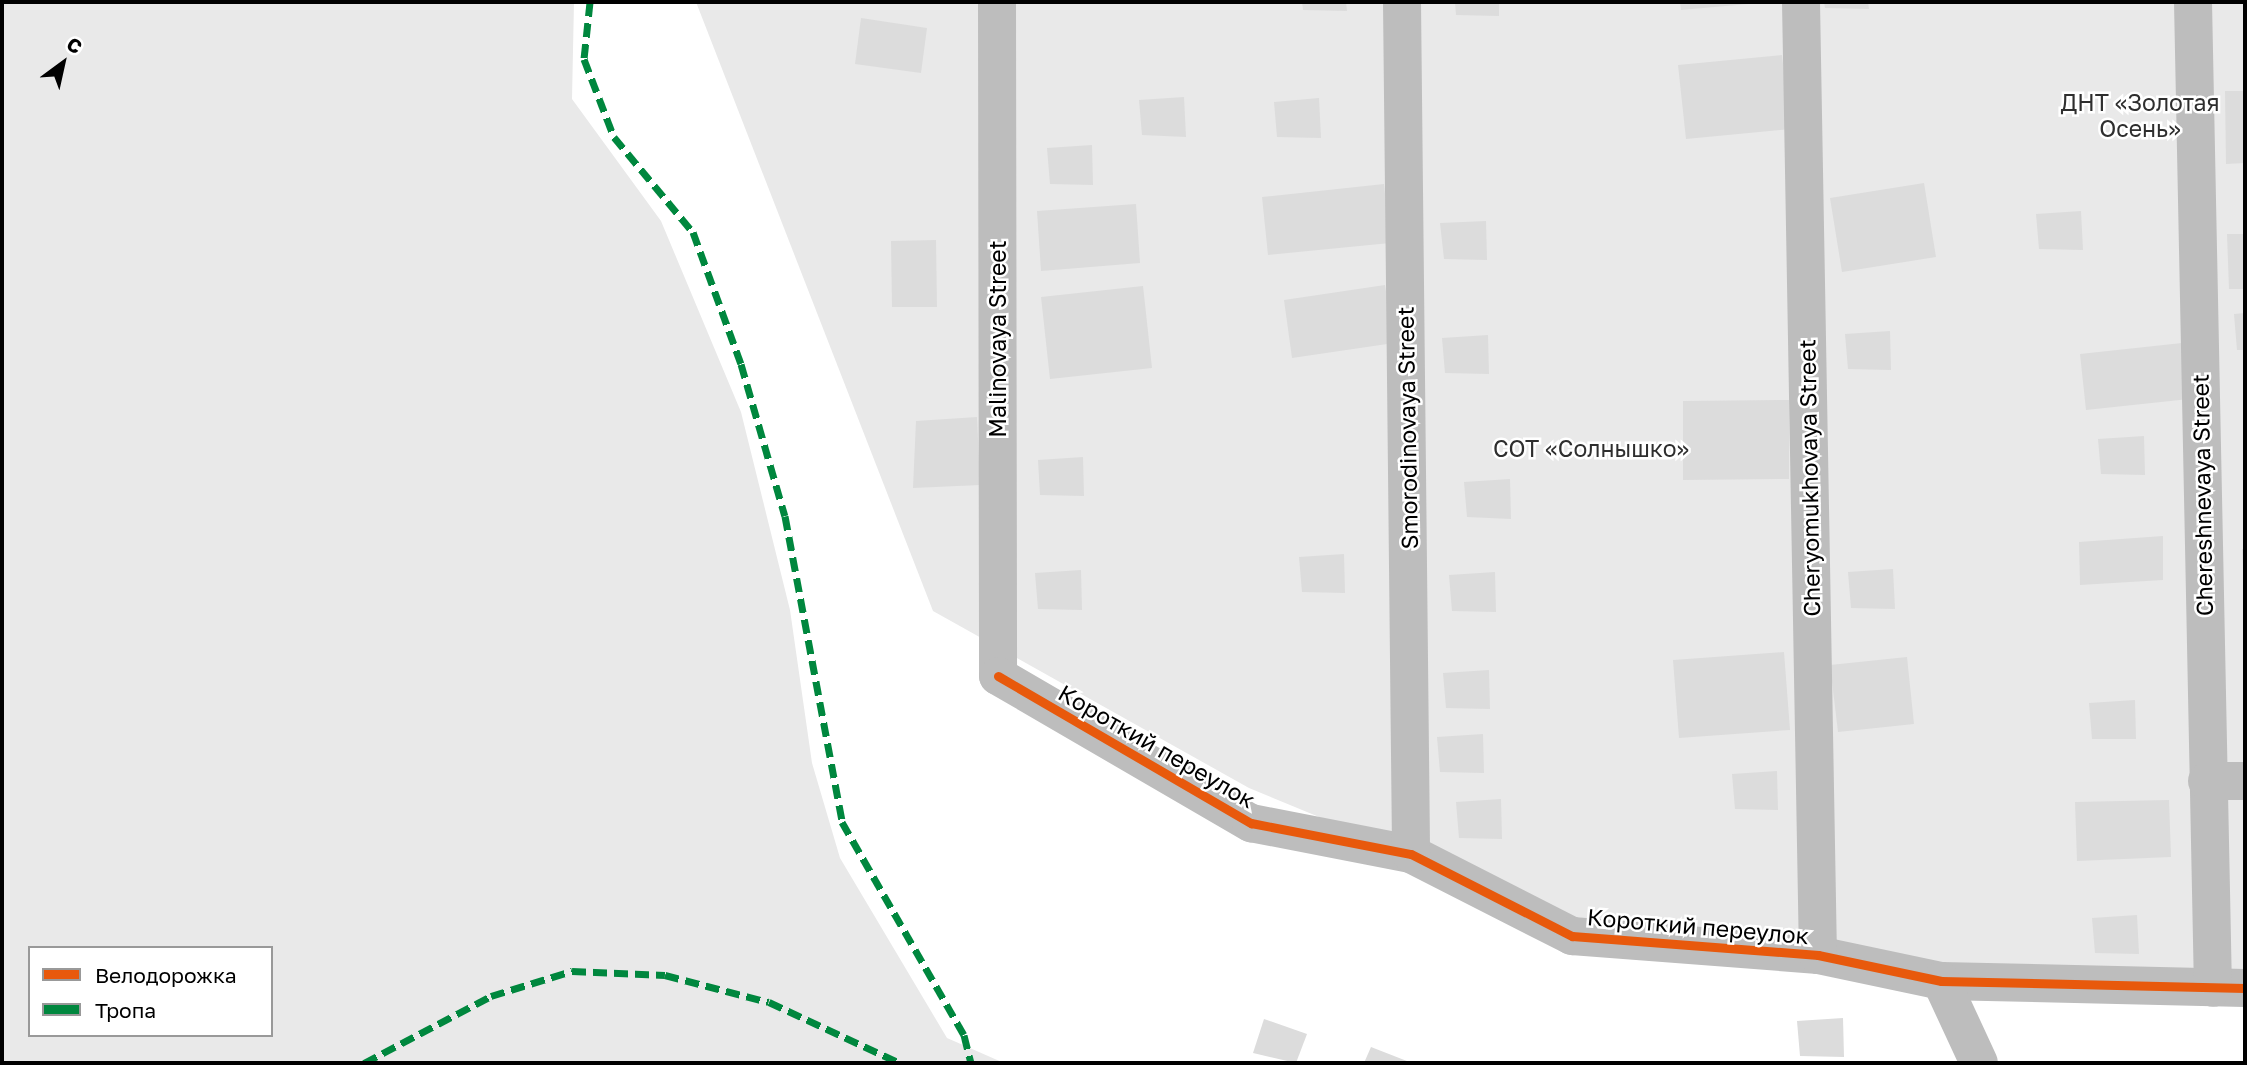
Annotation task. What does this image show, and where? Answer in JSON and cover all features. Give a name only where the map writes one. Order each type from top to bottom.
[{"type":"street","name":"Malinovaya Street","points":[[997,2],[998,676]]},
{"type":"street","name":"Smorodinovaya Street","points":[[1402,2],[1411,854]]},
{"type":"street","name":"Cheryomukhovaya Street","points":[[1801,2],[1818,955]]},
{"type":"street","name":"Chereshnevaya Street","points":[[2193,2],[2207,780],[2229,988]]},
{"type":"street","name":"Короткий переулок","points":[[998,676],[1251,823],[1411,854],[1572,936],[1818,955],[1941,981],[2229,988]]},
{"type":"street","points":[[2207,780],[2245,781]]},
{"type":"street","points":[[1941,981],[1979,1063]]},
{"type":"green space","points":[[2,2],[574,2],[572,99],[661,221],[741,412],[790,610],[812,763],[840,858],[947,1038],[1004,1063],[2,1063]]},
{"type":"green space","name":"СОТ «Солнышко»","points":[[696,2],[2245,2],[2245,992],[2041,987],[1569,920],[1249,788],[933,611]]},
{"type":"building","points":[[1302,2],[1346,2],[1347,11],[1303,10]]},
{"type":"building","points":[[1455,2],[1499,2],[1499,16],[1456,15]]},
{"type":"building","points":[[1680,2],[1748,2],[1748,4],[1681,10]]},
{"type":"building","points":[[1824,2],[1868,2],[1869,9],[1825,8]]},
{"type":"building","points":[[861,18],[927,28],[921,73],[855,64]]},
{"type":"building","points":[[1782,55],[1790,129],[1686,139],[1678,65]]},
{"type":"building","points":[[2225,91],[2245,91],[2245,163],[2226,164]]},
{"type":"building","points":[[1184,97],[1186,137],[1142,135],[1139,100]]},
{"type":"building","points":[[1319,98],[1321,138],[1277,137],[1274,102]]},
{"type":"building","points":[[1092,145],[1093,185],[1050,184],[1047,148]]},
{"type":"building","points":[[1924,183],[1936,257],[1842,272],[1830,198]]},
{"type":"building","points":[[1384,184],[1390,243],[1268,255],[1262,197]]},
{"type":"building","points":[[1136,204],[1140,263],[1041,271],[1037,211]]},
{"type":"building","points":[[2081,211],[2083,250],[2039,249],[2036,214]]},
{"type":"building","points":[[1486,221],[1487,260],[1444,259],[1440,223]]},
{"type":"building","points":[[2227,234],[2245,234],[2245,289],[2229,289]]},
{"type":"building","points":[[936,240],[937,307],[892,307],[891,241]]},
{"type":"building","points":[[1385,285],[1394,343],[1292,358],[1284,300]]},
{"type":"building","points":[[1143,286],[1152,368],[1050,379],[1041,297]]},
{"type":"building","points":[[2245,313],[2245,350],[2237,350],[2234,314]]},
{"type":"building","points":[[1890,331],[1891,370],[1848,369],[1845,334]]},
{"type":"building","points":[[1488,335],[1489,374],[1445,373],[1442,338]]},
{"type":"building","points":[[2182,343],[2189,399],[2086,410],[2080,354]]},
{"type":"building","points":[[1789,400],[1789,479],[1683,480],[1683,401]]},
{"type":"building","points":[[977,417],[980,485],[913,488],[916,421]]},
{"type":"building","points":[[2144,436],[2145,475],[2101,474],[2098,439]]},
{"type":"building","points":[[1083,457],[1084,496],[1040,495],[1038,460]]},
{"type":"building","points":[[1510,479],[1511,519],[1467,517],[1464,482]]},
{"type":"building","points":[[2163,536],[2163,580],[2080,585],[2079,542]]},
{"type":"building","points":[[2242,549],[2245,549],[2245,568],[2243,568]]},
{"type":"building","points":[[1344,554],[1345,593],[1302,592],[1299,557]]},
{"type":"building","points":[[1893,569],[1895,609],[1851,608],[1848,572]]},
{"type":"building","points":[[1081,570],[1082,610],[1038,609],[1035,573]]},
{"type":"building","points":[[1495,572],[1496,612],[1452,611],[1449,575]]},
{"type":"building","points":[[1784,652],[1790,730],[1679,738],[1673,660]]},
{"type":"building","points":[[1907,657],[1914,724],[1838,732],[1830,665]]},
{"type":"building","points":[[1489,670],[1490,709],[1446,708],[1443,673]]},
{"type":"building","points":[[2135,700],[2136,739],[2092,739],[2089,703]]},
{"type":"building","points":[[1483,734],[1484,773],[1440,772],[1437,737]]},
{"type":"building","points":[[1777,771],[1778,810],[1735,809],[1732,774]]},
{"type":"building","points":[[1501,799],[1502,839],[1459,838],[1456,802]]},
{"type":"building","points":[[2169,800],[2171,857],[2077,861],[2075,802]]},
{"type":"building","points":[[2137,915],[2139,954],[2095,953],[2092,918]]},
{"type":"building","points":[[1843,1018],[1844,1057],[1800,1056],[1797,1021]]},
{"type":"building","points":[[1264,1019],[1307,1034],[1296,1063],[1253,1053]]},
{"type":"building","points":[[1371,1047],[1412,1063],[1364,1063]]},
{"type":"marked path","points":[[590,2],[584,59],[614,137],[693,232],[741,364],[785,516],[842,822],[964,1035],[971,1063]]},
{"type":"marked path","points":[[364,1063],[491,996],[572,971],[665,975],[769,1002],[900,1063]]},
{"type":"cycle path","points":[[998,676],[1251,823],[1411,854],[1572,936],[1818,955],[1941,981],[2245,988]]},
{"type":"park label","name":"ДНТ «Золотая Осень»","points":[[2140,115]]}]
